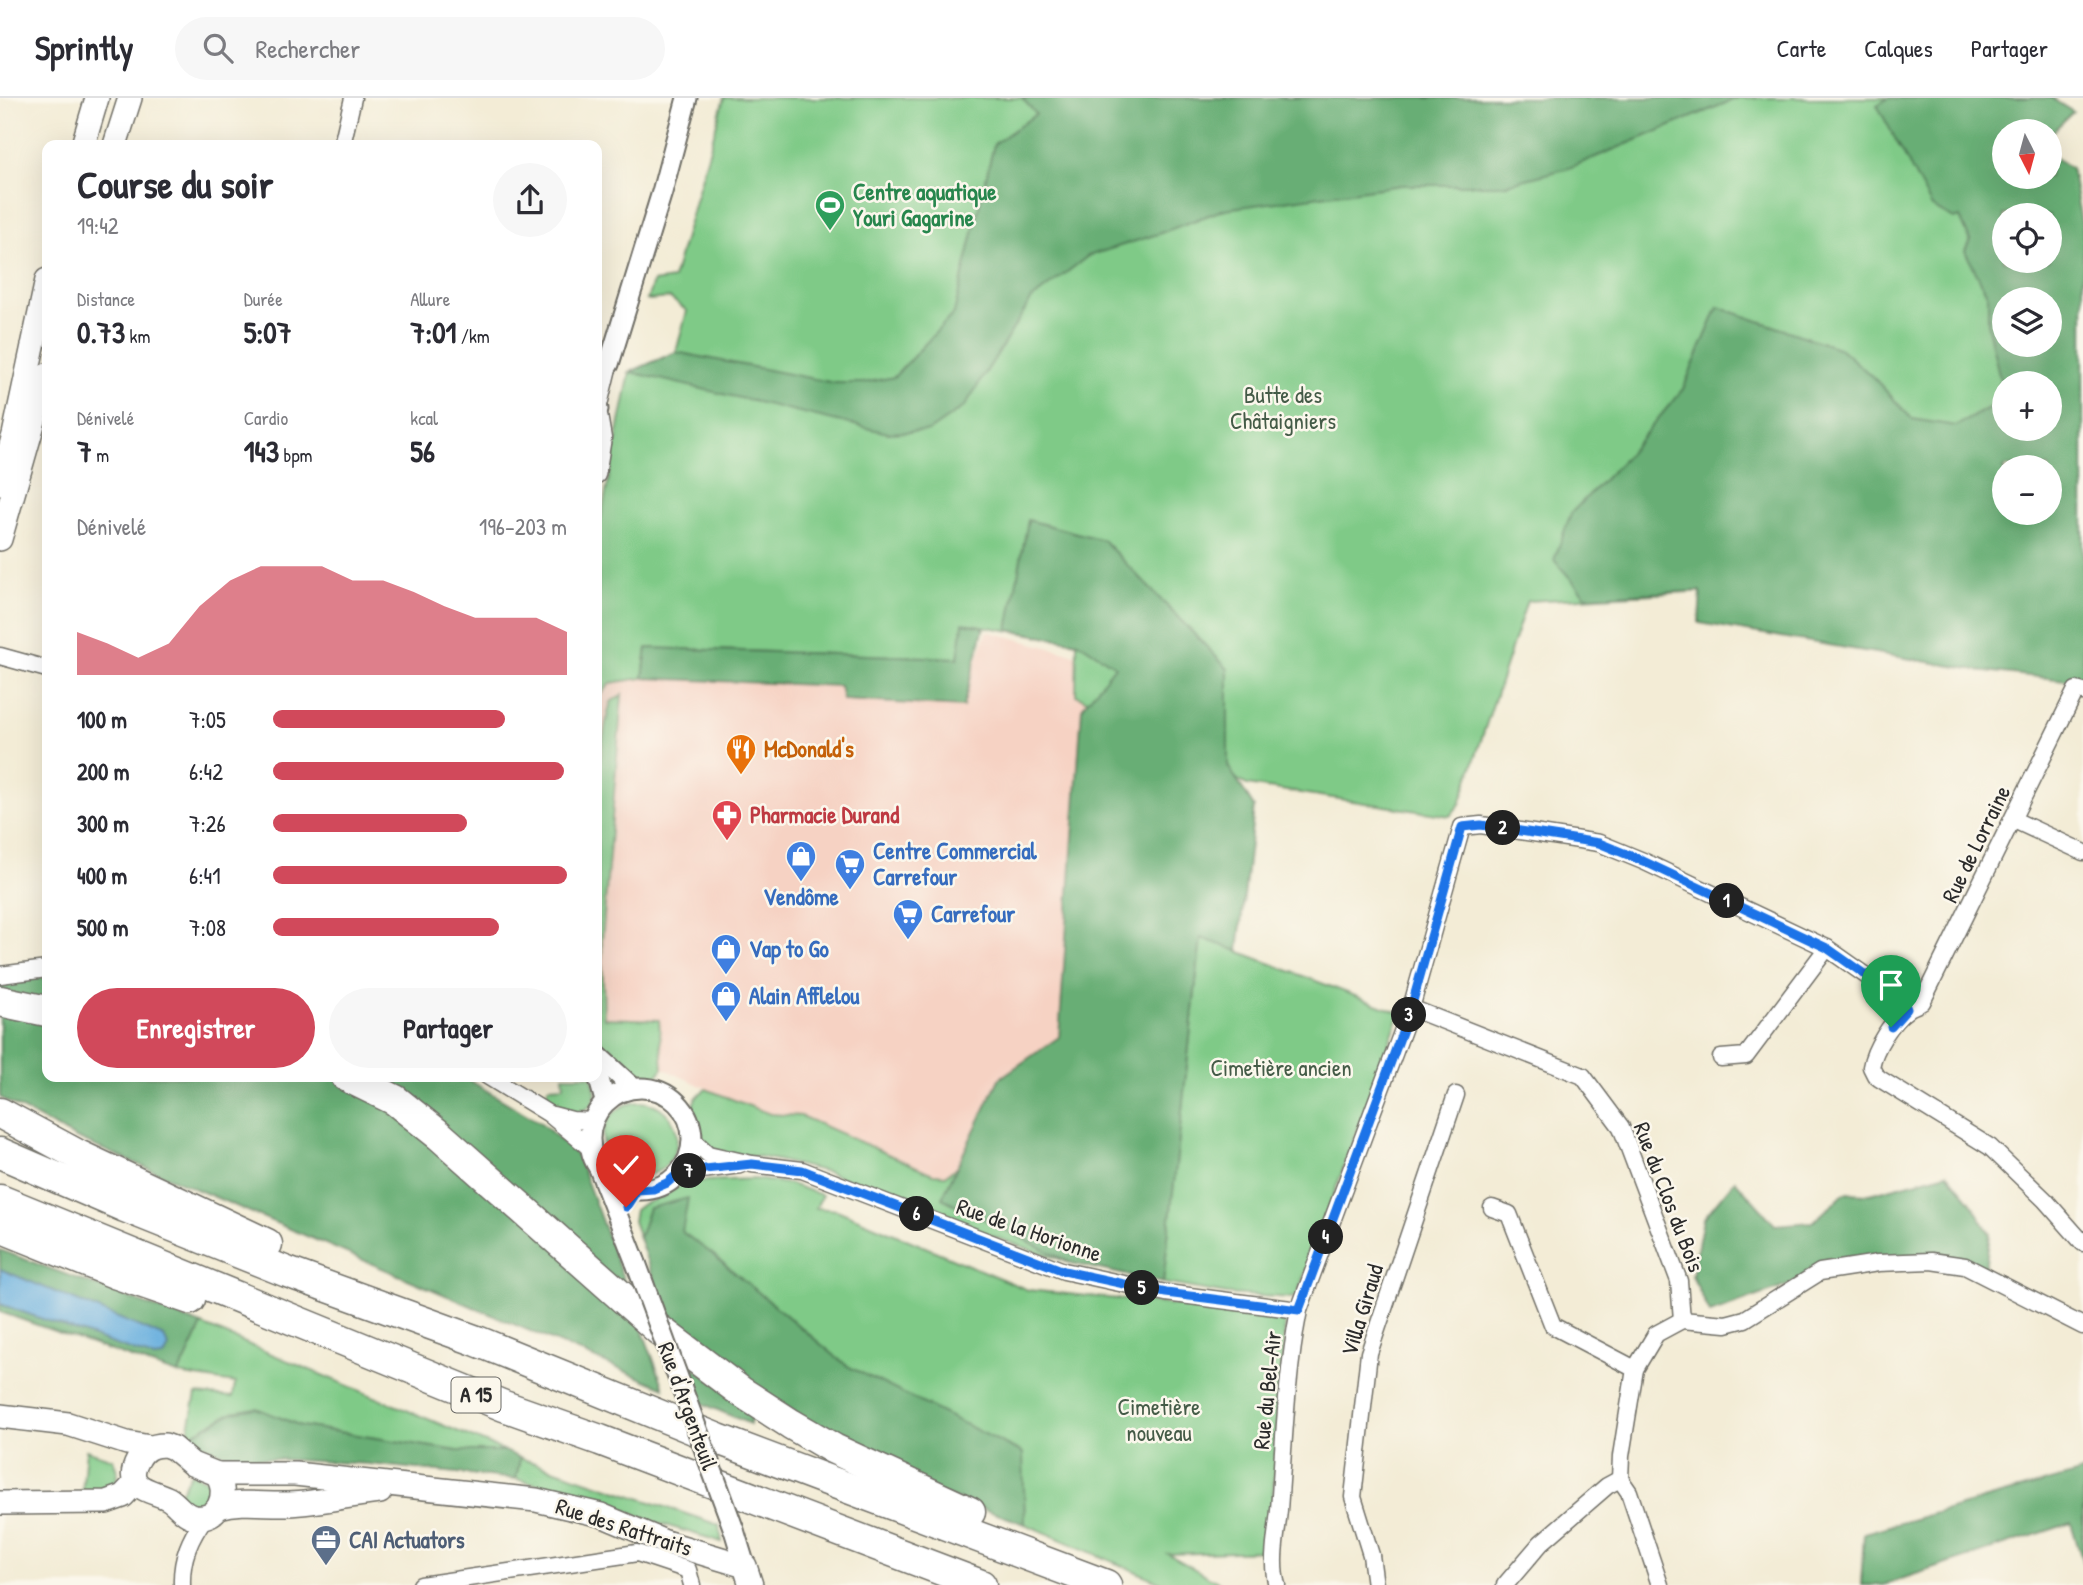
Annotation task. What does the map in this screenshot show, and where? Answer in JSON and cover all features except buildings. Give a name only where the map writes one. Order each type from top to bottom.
[{"type":"highway","points":[[0,1001],[42,1010]]},
{"type":"highway","points":[[358,1082],[395,1100],[439,1135],[658,1329],[740,1391],[790,1424],[834,1448],[939,1499],[995,1522],[1006,1547]]},
{"type":"highway","points":[[0,1113],[88,1160],[477,1341]]},
{"type":"highway","name":"A 15","points":[[0,1153],[125,1207],[288,1272],[477,1341],[670,1420],[1106,1585]]},
{"type":"highway","name":"A 15","points":[[0,1200],[504,1406],[981,1585]]},
{"type":"highway","points":[[0,1227],[117,1274],[504,1406]]},
{"type":"main road","points":[[84,140],[97,98]]},
{"type":"main road","points":[[117,140],[130,98]]},
{"type":"main road","points":[[0,483],[14,435],[42,303]]},
{"type":"main road","points":[[0,539],[42,392]]},
{"type":"main road","points":[[0,1416],[68,1424],[127,1443],[150,1447],[169,1446],[191,1464],[217,1474],[223,1490],[223,1499],[212,1511],[188,1515],[168,1499],[144,1490],[119,1456],[96,1445],[76,1439],[0,1429]]},
{"type":"main road","points":[[0,1503],[106,1502],[123,1496],[135,1478],[141,1455],[150,1447]]},
{"type":"main road","name":"Rue des Rattraits","points":[[217,1474],[295,1474],[536,1500],[614,1519],[748,1575]]},
{"type":"main road","name":"Rue des Rattraits","points":[[212,1511],[246,1502],[288,1504],[377,1492],[460,1490]]},
{"type":"street","points":[[343,140],[353,98]]},
{"type":"street","points":[[602,391],[662,192],[687,98]]},
{"type":"street","points":[[0,656],[42,668]]},
{"type":"street","name":"Rue de Lorraine","points":[[2079,691],[1922,1002],[1907,1009],[1877,1048],[1871,1067],[1875,1075],[1990,1147],[2045,1200],[2083,1243]]},
{"type":"street","points":[[2014,820],[2083,852]]},
{"type":"street","name":"Rue du Bel-Air","points":[[1277,1585],[1275,1564],[1292,1350],[1299,1310],[1411,1008],[1462,827],[1481,825],[1599,843],[1827,948]]},
{"type":"street","points":[[1721,1058],[1746,1056],[1827,948],[1904,1002],[1907,1009]]},
{"type":"street","points":[[0,966],[42,968]]},
{"type":"street","points":[[0,975],[42,969]]},
{"type":"street","name":"Rue du Clos du Bois","points":[[1411,1008],[1583,1076],[1621,1127],[1679,1281],[1682,1320]]},
{"type":"street","points":[[602,1060],[633,1088]]},
{"type":"street","points":[[497,1082],[549,1114],[590,1148],[600,1171],[617,1185],[637,1190],[653,1189],[667,1183],[679,1173],[689,1157],[692,1139],[689,1121],[678,1104],[667,1095],[652,1089],[633,1088],[605,1101],[592,1121],[590,1148]]},
{"type":"street","points":[[600,1082],[605,1101]]},
{"type":"street","name":"Villa Giraud","points":[[1375,1585],[1371,1555],[1353,1497],[1369,1353],[1456,1095]]},
{"type":"street","points":[[549,1114],[572,1120],[592,1121]]},
{"type":"street","name":"Rue de la Horionne","points":[[692,1139],[708,1154],[752,1164],[802,1170],[1064,1271],[1166,1293],[1299,1310]]},
{"type":"street","name":"Rue de la Horionne","points":[[679,1173],[752,1164]]},
{"type":"street","name":"Rue d'Argenteuil","points":[[600,1171],[734,1530],[748,1575]]},
{"type":"street","points":[[621,1229],[626,1207],[637,1190]]},
{"type":"street","points":[[1492,1208],[1509,1214],[1553,1326],[1634,1370]]},
{"type":"street","points":[[1660,1585],[1629,1492],[1620,1479],[1634,1370],[1656,1334],[1682,1320],[1726,1324],[1745,1320],[1821,1272],[1878,1263],[1931,1261],[1965,1266],[2083,1326]]},
{"type":"street","points":[[1505,1585],[1541,1543],[1607,1486],[1620,1479]]},
{"type":"street","points":[[182,1585],[181,1570],[186,1551],[212,1511]]},
{"type":"street","points":[[421,1585],[637,1553],[688,1570],[692,1585]]},
{"type":"shaded area","points":[[987,631],[1115,665],[1082,709],[1059,1037],[999,1079],[942,1198],[641,1058],[602,1072],[602,666],[856,677],[963,700]]},
{"type":"green space","name":"Butte des Châtaigniers","points":[[724,98],[2005,98],[2005,119],[1992,119],[1992,189],[2040,189],[2045,203],[1992,203],[1992,273],[2062,273],[2062,247],[2083,302],[2083,662],[1761,588],[1527,601],[1460,804],[1450,816],[1247,785],[1076,695],[1077,642],[964,623],[958,658],[647,648],[643,678],[611,683],[602,694],[602,513],[630,372],[676,352],[687,311],[670,298],[647,300],[653,282],[673,279]]},
{"type":"green space","points":[[1022,98],[1738,98],[1569,168],[1503,185],[1402,185],[1225,209],[1088,256],[1031,300],[965,406],[929,431],[888,433],[630,372],[676,352],[835,383],[863,383],[894,377],[954,313],[994,144],[1036,114]]},
{"type":"green space","points":[[1889,98],[2051,98],[2073,112],[2062,123],[2062,119],[1992,119],[1992,189],[2062,189],[2062,162],[2071,168],[2083,231],[2083,682],[1976,670],[1699,623],[1701,591],[1586,596],[1554,560],[1571,513],[1624,459],[1683,389],[1718,307],[1841,349],[1874,378],[1912,419],[1956,426],[1992,406],[1992,441],[2062,441],[2062,371],[1998,371],[1995,357],[2062,357],[2062,287],[1992,287],[1992,344],[1988,327],[1988,296],[1965,251],[1970,240],[1960,217],[1954,219],[1932,207],[1877,105]]},
{"type":"green space","points":[[1028,520],[1103,540],[1228,669],[1228,766],[1254,807],[1238,951],[1201,938],[1163,1283],[1071,1263],[942,1198],[999,1079],[1059,1037],[1082,708],[1115,666],[1078,642],[1008,630]]},
{"type":"green space","points":[[963,623],[984,627],[963,707],[843,700],[840,686],[643,678],[647,648],[958,658]]},
{"type":"green space","points":[[622,695],[602,941],[602,747],[612,701]]},
{"type":"green space","name":"Cimetière ancien","points":[[1201,937],[1400,1013],[1297,1295],[1293,1298],[1227,1294],[1163,1283]]},
{"type":"green space","points":[[602,941],[604,1018],[659,1020],[663,1068],[654,1080],[635,1079],[620,1071],[602,1051]]},
{"type":"green space","points":[[11,976],[42,978],[42,1082],[472,1082],[541,1123],[577,1155],[664,1388],[76,1138],[4,1100],[0,1097],[0,980]]},
{"type":"green space","points":[[564,1082],[593,1082],[596,1093],[592,1105],[575,1116],[546,1105],[548,1087],[564,1086]]},
{"type":"green space","points":[[706,1089],[770,1114],[801,1116],[933,1174],[946,1175],[957,1167],[943,1198],[1071,1263],[962,1226],[828,1172],[763,1157],[723,1154],[700,1142],[695,1127],[693,1106],[699,1094]]},
{"type":"green space","points":[[633,1102],[647,1102],[661,1108],[671,1118],[677,1139],[671,1160],[661,1170],[647,1176],[633,1176],[619,1170],[609,1160],[603,1146],[603,1132],[609,1118],[619,1108]]},
{"type":"green space","points":[[1947,1173],[1970,1201],[1990,1234],[1985,1269],[1846,1265],[1710,1313],[1692,1276],[1703,1219],[1735,1180],[1775,1225],[1813,1222],[1845,1193],[1870,1194]]},
{"type":"green space","name":"Cimetière nouveau","points":[[755,1179],[790,1184],[822,1195],[816,1208],[837,1210],[1028,1290],[1277,1315],[1285,1324],[1269,1551],[1168,1554],[1223,1585],[1167,1585],[1025,1524],[1022,1453],[847,1366],[711,1253],[649,1208],[639,1238],[633,1221],[635,1210],[643,1204],[663,1197],[679,1186],[702,1181]]},
{"type":"green space","points":[[688,1198],[682,1232],[847,1366],[1023,1453],[1025,1524],[889,1475],[672,1331],[639,1238],[649,1208]]},
{"type":"green space","points":[[0,1250],[202,1325],[183,1366],[177,1374],[0,1312]]},
{"type":"green space","points":[[202,1325],[505,1451],[457,1451],[301,1426],[256,1408],[233,1412],[187,1437],[196,1394],[233,1397],[235,1383],[177,1374]]},
{"type":"green space","points":[[682,1359],[752,1410],[750,1424],[699,1402]]},
{"type":"green space","points":[[256,1408],[301,1426],[457,1451],[505,1451],[520,1458],[516,1479],[368,1464],[237,1457],[223,1454],[187,1437],[233,1412]]},
{"type":"green space","points":[[86,1450],[113,1459],[117,1471],[116,1484],[103,1492],[82,1493]]},
{"type":"green space","points":[[520,1458],[719,1525],[722,1542],[648,1520],[602,1500],[516,1479]]},
{"type":"green space","points":[[2083,1472],[2083,1563],[2071,1523],[1883,1585],[1861,1585],[1864,1533]]},
{"type":"green space","points":[[191,1473],[209,1481],[211,1489],[209,1500],[198,1507],[188,1505],[179,1494]]},
{"type":"water","points":[[0,1269],[164,1337],[169,1347],[164,1357],[153,1358],[0,1304]]},
{"type":"place","name":"Centre aquatique Youri Gagarine","points":[[830,232]]},
{"type":"place","name":"McDonald's","points":[[741,776]]},
{"type":"place","name":"Pharmacie Durand","points":[[727,842]]},
{"type":"place","name":"Vendôme","points":[[801,883]]},
{"type":"place","name":"Centre Commercial Carrefour","points":[[850,891]]},
{"type":"place","name":"Carrefour","points":[[908,941]]},
{"type":"place","name":"Vap to Go","points":[[726,976]]},
{"type":"place","name":"Alain Afflelou","points":[[726,1023]]},
{"type":"place","name":"CAI Actuators","points":[[326,1567]]},
{"type":"route","points":[[626,1207],[637,1190],[653,1189],[667,1183],[679,1173],[752,1164],[783,1167],[802,1170],[1064,1271],[1208,1300],[1299,1310],[1411,1008],[1462,827],[1481,825],[1599,843],[1643,861],[1827,948],[1904,1002],[1907,1009],[1891,1027]]}]
